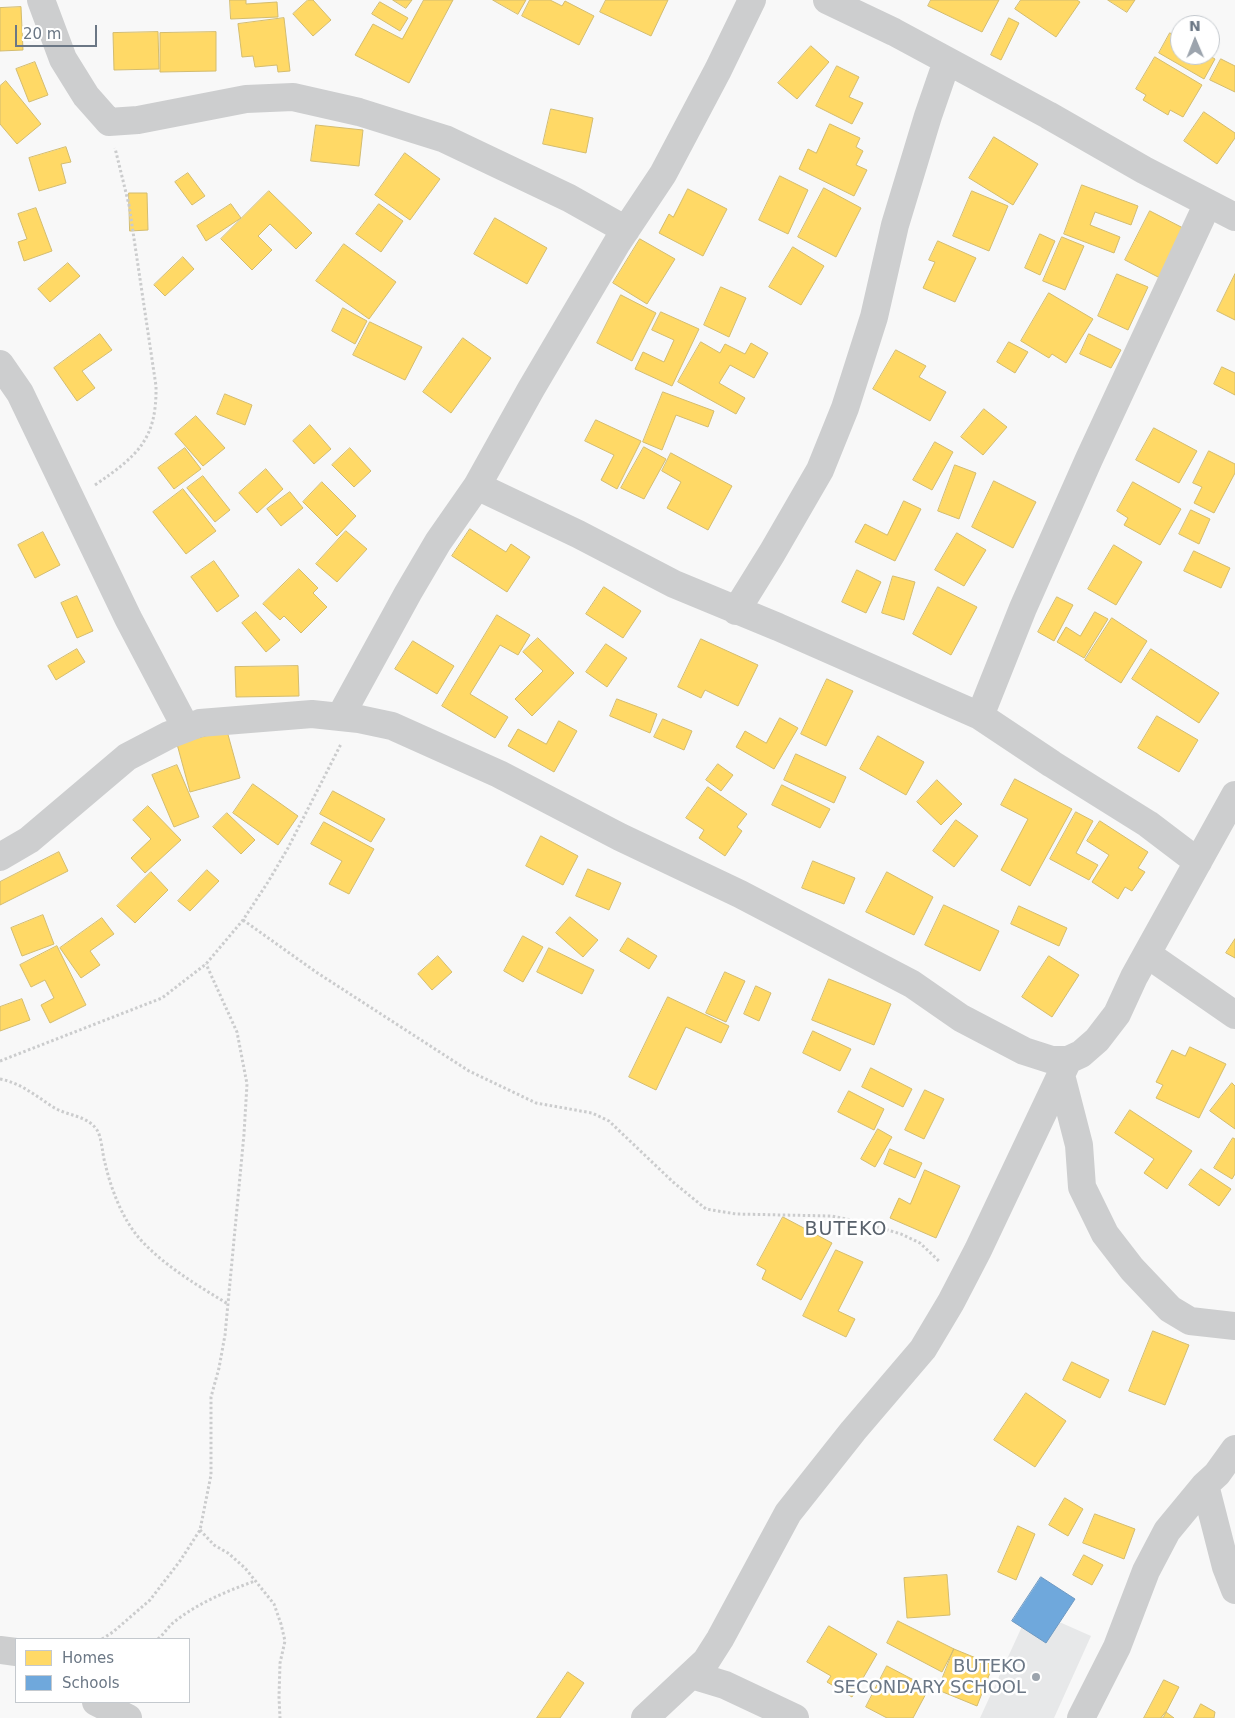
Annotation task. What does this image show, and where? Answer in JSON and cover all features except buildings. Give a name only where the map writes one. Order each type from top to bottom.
[{"type":"street","points":[[41,0],[63,59],[86,96],[109,122],[138,120],[246,99],[294,97],[359,112],[444,139],[569,198],[626,230]]},
{"type":"street","points":[[346,717],[408,593],[438,542],[477,486],[536,381],[626,230],[663,174],[718,70],[752,0]]},
{"type":"street","points":[[832,1],[894,32],[1144,170],[1235,217]]},
{"type":"street","points":[[736,611],[820,470],[845,408],[874,317],[895,226],[928,116],[948,61]]},
{"type":"street","points":[[980,716],[1023,608],[1097,442],[1208,203]]},
{"type":"street","points":[[0,364],[20,393],[128,618],[186,728]]},
{"type":"street","points":[[477,486],[578,534],[674,584],[980,716],[1148,824],[1198,862]]},
{"type":"street","points":[[0,857],[29,840],[127,757],[200,723],[312,714],[346,717],[392,726],[499,774],[620,837],[829,939],[912,984],[960,1018],[1024,1051],[1052,1060],[1065,1067]]},
{"type":"street","points":[[645,1718],[706,1661],[720,1639],[788,1513],[853,1431],[923,1349],[961,1283],[1008,1189],[1065,1067],[1097,1040],[1117,1014],[1134,977],[1235,795]]},
{"type":"street","points":[[1147,954],[1235,1015]]},
{"type":"street","points":[[1065,1067],[1079,1145],[1082,1187],[1105,1234],[1132,1269],[1170,1309],[1190,1321],[1235,1326]]},
{"type":"street","points":[[1081,1718],[1117,1647],[1146,1571],[1167,1531],[1205,1485],[1218,1474],[1235,1449]]},
{"type":"street","points":[[1205,1485],[1226,1567],[1235,1590]]},
{"type":"street","points":[[0,1650],[15,1652]]},
{"type":"street","points":[[692,1675],[725,1685],[795,1718]]},
{"type":"street","points":[[98,1703],[128,1718]]},
{"type":"path","points":[[72,501],[116,471],[134,456],[151,430],[157,407],[156,386],[129,205],[109,122]]},
{"type":"path","points":[[0,1061],[162,998],[206,964],[243,920],[293,840],[341,745],[346,717]]},
{"type":"path","points":[[243,920],[316,972],[468,1071],[536,1103],[592,1113],[609,1120],[673,1182],[706,1209],[736,1214],[831,1216],[861,1222],[901,1234],[920,1243],[961,1283]]},
{"type":"path","points":[[104,1638],[150,1600],[180,1561],[200,1530],[211,1475],[211,1397],[223,1343],[228,1304],[247,1084],[237,1032],[206,964]]},
{"type":"path","points":[[0,1080],[12,1082],[65,1114],[85,1119],[97,1130],[115,1195],[123,1213],[139,1238],[177,1272],[228,1304]]},
{"type":"path","points":[[200,1530],[214,1545],[228,1553],[245,1568],[274,1604],[282,1624],[284,1641],[280,1663],[280,1718]]},
{"type":"path","points":[[159,1638],[174,1622],[195,1608],[223,1592],[255,1581]]},
{"type":"shaded area","name":"BUTEKO SECONDARY SCHOOL","points":[[1030,1609],[1091,1636],[1054,1718],[980,1718]]},
{"type":"place","name":"BUTEKO SECONDARY SCHOOL","points":[[1036,1677]]},
{"type":"district","name":"BUTEKO","points":[[846,1230]]}]
